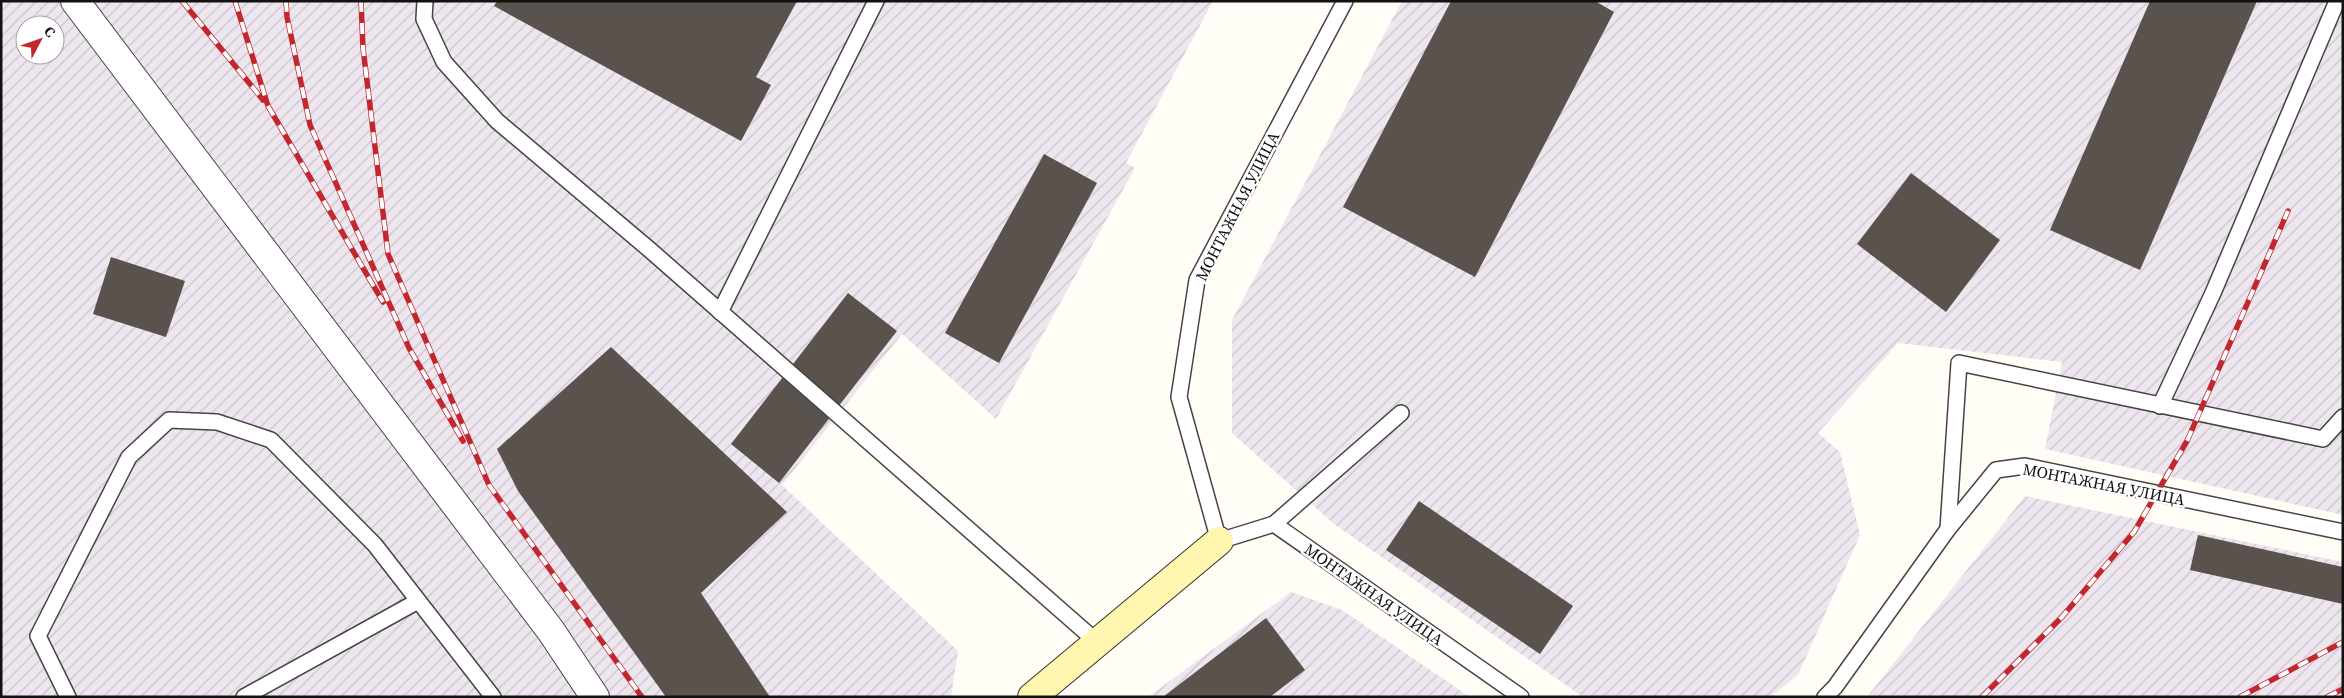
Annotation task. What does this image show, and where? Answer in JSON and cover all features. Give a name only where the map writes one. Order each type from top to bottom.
[{"type":"street","points":[[81,6],[551,631],[595,697]]},
{"type":"street","points":[[1032,697],[1220,541]]},
{"type":"lane","points":[[425,1],[424,18],[444,62],[497,121],[720,312],[1098,642]]},
{"type":"lane","points":[[720,312],[876,1]]},
{"type":"lane","name":"МОНТАЖНАЯ УЛИЦА","points":[[1220,541],[1179,398],[1197,280],[1345,1]]},
{"type":"lane","points":[[2160,406],[2213,293],[2337,1]]},
{"type":"lane","points":[[1948,529],[1959,363],[2323,439],[2343,416]]},
{"type":"lane","points":[[1220,541],[1274,524],[1401,413]]},
{"type":"lane","points":[[68,697],[38,636],[129,457],[169,420],[217,422],[271,440],[375,546],[493,697]]},
{"type":"lane","name":"МОНТАЖНАЯ УЛИЦА","points":[[1825,697],[1835,687],[1948,529],[1996,470],[2025,466],[2343,532]]},
{"type":"lane","name":"МОНТАЖНАЯ УЛИЦА","points":[[1274,524],[1521,697]]},
{"type":"lane","points":[[244,697],[418,600]]},
{"type":"shaded area","points":[[1,1],[1213,1],[1126,163],[1135,168],[996,419],[902,334],[782,485],[958,651],[951,697],[1,697]]},
{"type":"shaded area","points":[[1402,1],[2343,1],[2343,515],[2045,449],[2062,362],[1898,343],[1818,433],[1840,452],[1860,535],[1798,675],[1770,697],[1583,697],[1334,524],[1232,433],[1232,320]]},
{"type":"shaded area","points":[[2025,496],[2343,562],[2343,697],[1867,697]]},
{"type":"shaded area","points":[[1291,592],[1342,610],[1470,697],[1148,697]]},
{"type":"building","points":[[497,1],[797,1],[756,77],[771,85],[741,141],[494,6]]},
{"type":"building","points":[[1451,1],[1595,1],[1614,12],[1475,277],[1343,207]]},
{"type":"building","points":[[2150,1],[2257,1],[2140,270],[2050,230]]},
{"type":"building","points":[[1044,154],[1097,183],[999,363],[945,333]]},
{"type":"building","points":[[1911,173],[2000,240],[1946,312],[1857,244]]},
{"type":"building","points":[[111,257],[185,281],[166,337],[93,314]]},
{"type":"building","points":[[848,293],[897,331],[779,483],[731,444]]},
{"type":"building","points":[[611,347],[787,512],[701,593],[770,697],[666,697],[518,491],[497,449]]},
{"type":"building","points":[[1419,501],[1573,606],[1540,654],[1386,550]]},
{"type":"building","points":[[2198,535],[2343,567],[2343,604],[2190,570]]},
{"type":"building","points":[[1266,618],[1305,670],[1270,697],[1163,697]]},
{"type":"railway","points":[[182,1],[263,100]]},
{"type":"railway","points":[[235,1],[268,106],[383,302]]},
{"type":"railway","points":[[286,1],[287,17],[310,125],[409,348],[463,441]]},
{"type":"railway","points":[[361,1],[363,48],[388,254],[489,485],[642,697]]},
{"type":"railway","points":[[1982,697],[2062,617],[2134,532],[2187,441],[2288,211]]},
{"type":"railway","points":[[2240,697],[2343,642]]},
{"type":"railway","points":[[2327,697],[2343,689]]}]
